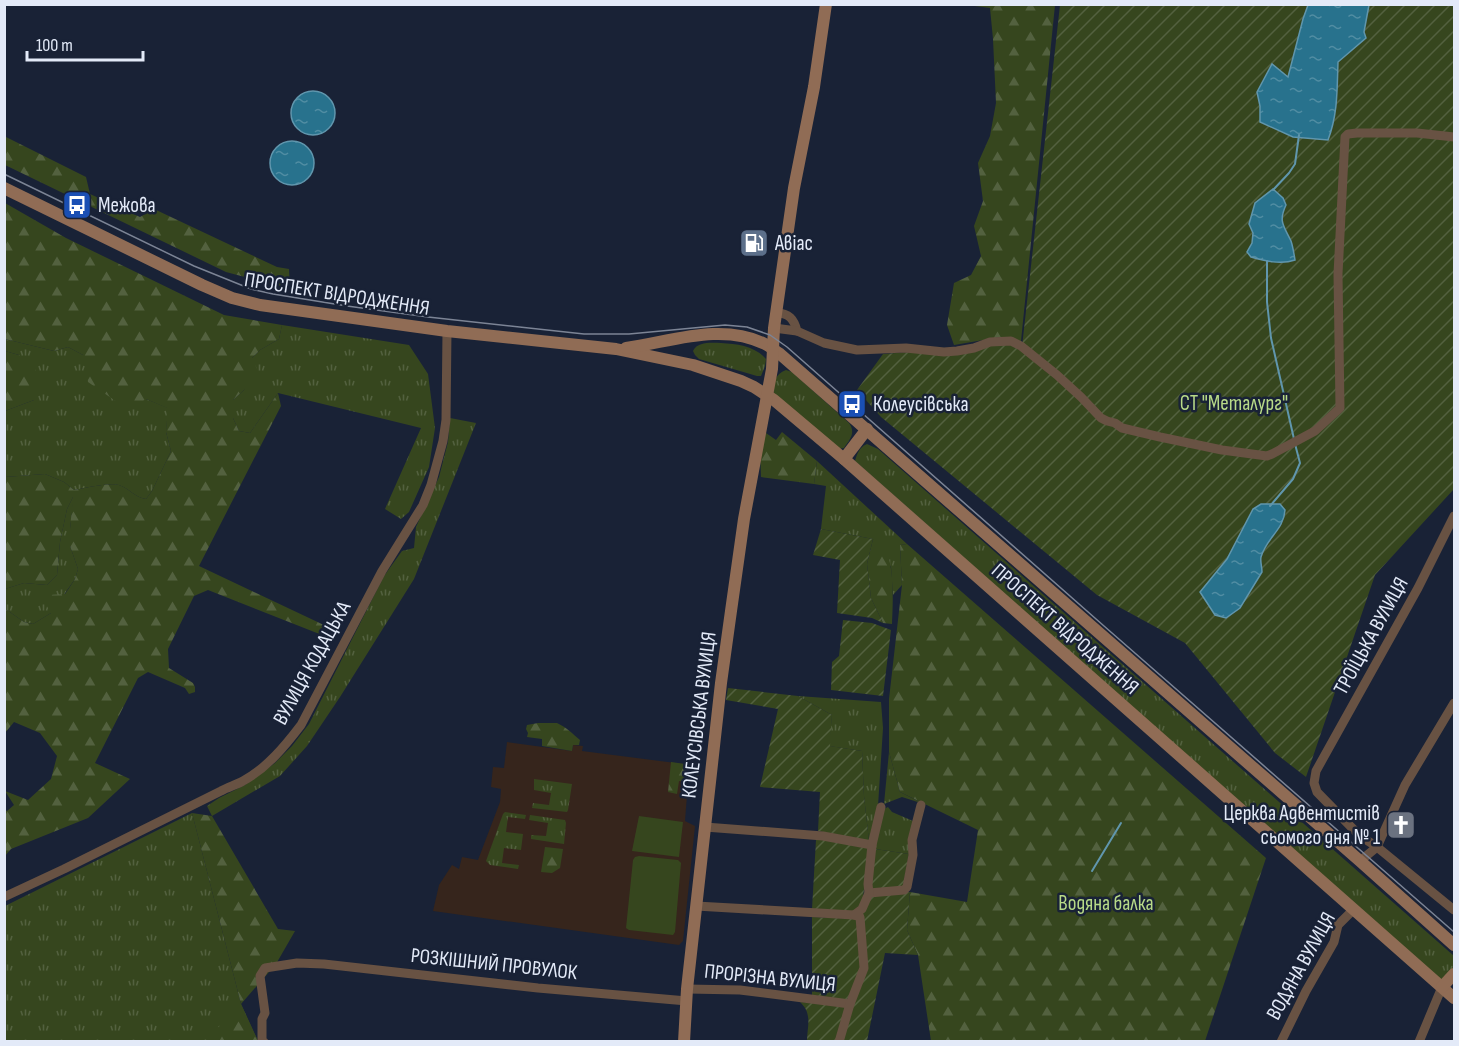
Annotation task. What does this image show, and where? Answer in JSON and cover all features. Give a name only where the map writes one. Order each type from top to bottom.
[{"type":"main road","name":"КОЛЕУСІВСЬКА ВУЛИЦЯ","points":[[684,1041],[696,906],[723,671],[742,531],[772,369],[774,328],[794,188],[814,87],[826,4]]},
{"type":"main road","name":"ПРОСПЕКТ ВІДРОДЖЕННЯ","points":[[4,188],[232,298],[260,305],[447,331],[616,349],[693,365],[741,381],[767,395],[844,459],[1455,998]]},
{"type":"main road","name":"ПРОСПЕКТ ВІДРОДЖЕННЯ","points":[[616,349],[718,333],[744,336],[773,349],[1455,945]]},
{"type":"main road","points":[[844,459],[867,429]]},
{"type":"main road","points":[[1442,987],[1455,974]]},
{"type":"street","points":[[774,328],[797,331],[824,343],[857,350],[906,348],[944,352],[974,348],[990,342],[1011,341],[1021,346],[1057,375],[1101,418],[1122,428],[1222,450],[1267,456],[1315,431],[1340,408],[1338,274],[1345,137],[1348,134],[1358,133],[1455,137]]},
{"type":"street","points":[[776,313],[788,315],[795,323],[797,331]]},
{"type":"street","name":"ВУЛИЦЯ КОДАЦЬКА","points":[[4,897],[244,780],[269,762],[302,725],[382,571],[423,505],[431,484],[443,441],[446,420],[447,331]]},
{"type":"street","name":"ТРОЇЦЬКА ВУЛИЦЯ","points":[[1377,847],[1359,835],[1317,792],[1314,783],[1317,771],[1455,516]]},
{"type":"street","points":[[1360,861],[1377,847],[1405,785],[1455,703]]},
{"type":"street","points":[[869,893],[904,890],[907,886],[913,855],[912,840],[921,805]]},
{"type":"street","points":[[696,906],[854,915],[862,909],[869,893],[872,845],[881,807]]},
{"type":"street","points":[[705,827],[823,836],[872,845]]},
{"type":"street","points":[[1377,847],[1455,910]]},
{"type":"street","name":"ВОДЯНА ВУЛИЦЯ","points":[[1281,1041],[1334,942],[1338,925],[1354,909]]},
{"type":"street","name":"ПРОРІЗНА ВУЛИЦЯ","points":[[839,1041],[864,968],[860,917],[854,915]]},
{"type":"street","name":"РОЗКІШНИЙ ПРОВУЛОК","points":[[263,1041],[262,1019],[265,1012],[260,976],[265,968],[297,963],[538,988],[687,995]]},
{"type":"street","points":[[1419,1041],[1442,987]]},
{"type":"street","name":"ПРОРІЗНА ВУЛИЦЯ","points":[[687,995],[740,990],[850,1004]]},
{"type":"shaded area","points":[[507,742],[572,751],[573,745],[583,746],[582,751],[699,766],[698,779],[688,782],[685,821],[695,826],[683,941],[679,945],[433,911],[439,885],[452,865],[459,869],[462,857],[478,860],[500,802],[501,789],[491,787],[493,767],[504,768]]},
{"type":"green space","points":[[967,5],[1055,5],[1021,341],[1001,337],[954,345],[947,325],[954,283],[971,275],[981,256],[974,226],[983,201],[978,163],[990,136],[996,103],[990,8]]},
{"type":"green space","name":"СТ \"Металург\"","points":[[1060,5],[1454,5],[1454,489],[1375,575],[1306,777],[1275,753],[1185,643],[1097,595],[881,417],[857,390],[883,354],[1012,344],[1022,347]]},
{"type":"green space","points":[[4,136],[86,177],[90,194],[140,217],[154,209],[277,267],[289,269],[290,289],[226,272],[5,165]]},
{"type":"green space","points":[[5,203],[66,238],[224,315],[282,325],[279,339],[260,350],[252,358],[258,371],[244,390],[233,400],[233,418],[239,431],[250,433],[278,393],[281,406],[199,566],[326,626],[322,635],[208,590],[194,596],[168,649],[169,668],[193,683],[195,692],[189,694],[185,688],[148,672],[138,678],[95,763],[130,779],[88,818],[11,849],[5,856],[5,810],[7,811],[14,805],[5,791],[28,800],[51,779],[57,756],[40,733],[14,722],[5,733],[5,610],[24,622],[33,624],[51,613],[45,603],[47,595],[65,594],[75,579],[78,569],[70,546],[73,497],[67,509],[60,542],[57,575],[47,585],[24,583],[5,589],[5,477],[45,474],[64,482],[74,490],[115,484],[146,499],[171,451],[166,432],[167,408],[146,399],[134,407],[117,402],[88,382],[83,355],[68,347],[54,351],[5,339]]},
{"type":"green space","points":[[282,325],[409,345],[428,374],[435,428],[429,467],[409,512],[401,519],[385,509],[421,428],[278,393],[250,433],[239,431],[233,418],[233,400],[244,390],[252,358],[260,350],[279,339]]},
{"type":"green space","points":[[5,339],[54,351],[68,347],[146,399],[168,408],[166,432],[171,451],[146,499],[115,484],[74,490],[64,482],[45,474],[5,477],[5,411],[34,400],[19,355],[5,351]]},
{"type":"green space","points":[[721,343],[745,346],[762,355],[766,359],[761,376],[699,359],[693,351],[702,344]]},
{"type":"green space","points":[[5,351],[19,355],[35,368],[39,386],[34,400],[5,411]]},
{"type":"green space","points":[[786,370],[792,372],[849,423],[852,433],[844,448],[838,449],[774,394],[775,380]]},
{"type":"green space","points":[[450,418],[476,423],[414,579],[307,746],[280,776],[212,816],[207,806],[245,785],[275,763],[309,724],[384,576],[402,551],[414,548],[416,527],[439,477],[448,442]]},
{"type":"green space","points":[[782,432],[817,461],[814,484],[761,477],[760,450],[766,433],[776,440]]},
{"type":"green space","points":[[867,444],[878,449],[1454,956],[1454,970],[1441,981],[855,461],[859,451]]},
{"type":"green space","points":[[817,461],[907,544],[900,545],[902,585],[893,595],[891,567],[873,539],[821,529],[826,486],[814,484]]},
{"type":"green space","points":[[74,495],[70,546],[78,569],[75,579],[51,613],[33,624],[24,622],[5,610],[5,589],[24,583],[47,585],[57,575],[60,542],[67,509]]},
{"type":"green space","points":[[821,529],[873,539],[867,564],[871,598],[883,623],[872,618],[837,613],[840,560],[813,555]]},
{"type":"green space","points":[[873,539],[883,547],[890,563],[893,584],[892,624],[883,623],[871,598],[867,564]]},
{"type":"green space","name":"Водяна балка","points":[[907,544],[1266,858],[1205,1041],[931,1041],[918,955],[907,930],[910,892],[967,902],[978,830],[900,792],[889,752],[889,699],[902,585],[900,545]]},
{"type":"green space","points":[[843,620],[872,623],[891,630],[883,696],[831,690],[832,662],[839,656]]},
{"type":"green space","points":[[728,688],[798,696],[832,715],[830,746],[862,751],[869,841],[818,831],[820,792],[760,787],[778,709],[726,700]]},
{"type":"green space","points":[[798,696],[881,702],[883,728],[878,806],[869,841],[862,751],[829,746],[832,715]]},
{"type":"green space","points":[[557,723],[580,740],[579,745],[573,745],[572,751],[542,746],[542,739],[527,737],[527,725]]},
{"type":"green space","points":[[889,752],[900,792],[924,804],[902,797],[884,804]]},
{"type":"green space","points":[[671,762],[699,766],[698,779],[688,782],[679,781],[677,794],[668,792]]},
{"type":"green space","points":[[534,779],[572,784],[567,812],[532,808],[533,803],[549,805],[551,793],[534,790]]},
{"type":"green space","points":[[888,807],[892,812],[913,821],[909,854],[875,849],[884,809]]},
{"type":"green space","points":[[505,812],[526,815],[525,819],[508,817],[506,832],[523,834],[521,850],[504,848],[502,863],[519,865],[518,869],[490,865],[486,861]]},
{"type":"green space","points":[[192,813],[241,1004],[258,1041],[5,1042],[5,906]]},
{"type":"green space","points":[[192,813],[212,816],[278,929],[295,931],[276,964],[241,1004]]},
{"type":"green space","points":[[530,815],[565,820],[564,844],[531,839],[531,835],[546,836],[548,823],[529,820]]},
{"type":"green space","points":[[639,816],[683,822],[679,857],[632,851]]},
{"type":"green space","points":[[816,840],[869,847],[863,898],[860,906],[852,913],[812,909]]},
{"type":"green space","points":[[545,847],[563,849],[560,868],[552,873],[541,872]]},
{"type":"green space","points":[[875,849],[909,854],[903,887],[871,890]]},
{"type":"green space","points":[[639,856],[678,860],[681,863],[673,935],[626,928],[633,860]]},
{"type":"green space","points":[[910,892],[907,930],[918,955],[885,953],[867,1041],[842,1042],[867,968],[862,914],[871,895]]},
{"type":"green space","points":[[812,917],[857,919],[861,969],[847,1000],[812,995]]},
{"type":"green space","points":[[800,1002],[847,1006],[837,1041],[807,1041],[808,1016]]},
{"type":"green space","points":[[241,1004],[258,1041],[205,1041]]},
{"type":"water","points":[[1308,5],[1369,5],[1364,32],[1366,38],[1338,62],[1335,111],[1328,140],[1293,137],[1260,122],[1257,92],[1272,64],[1288,77]]},
{"type":"water","points":[[313,91],[329,97],[335,113],[329,129],[313,135],[297,129],[291,113],[297,97]]},
{"type":"water","points":[[292,141],[308,147],[314,163],[308,179],[292,185],[276,179],[270,163],[276,147]]},
{"type":"water","points":[[1273,189],[1283,198],[1286,205],[1282,220],[1291,241],[1295,260],[1279,262],[1262,260],[1251,257],[1247,252],[1252,243],[1253,233],[1249,224],[1255,203]]},
{"type":"water","points":[[1261,504],[1280,504],[1285,510],[1282,523],[1263,550],[1262,572],[1240,608],[1226,618],[1215,615],[1200,592],[1227,559],[1253,509]]},
{"type":"waterway","points":[[1273,190],[1295,164],[1299,135]]},
{"type":"waterway","points":[[1267,261],[1267,302],[1271,338],[1294,439]]},
{"type":"waterway","points":[[1270,506],[1293,479],[1300,463],[1295,444]]},
{"type":"waterway","points":[[1092,871],[1121,823]]},
{"type":"tram line","points":[[4,174],[194,266],[251,289],[273,294],[428,317],[584,334],[629,334],[725,325],[747,327],[770,335],[787,347],[1454,932]]},
{"type":"place","name":"Межова","points":[[77,205]]},
{"type":"place","name":"Авіас","points":[[754,243]]},
{"type":"place","name":"Колеусівська","points":[[852,404]]},
{"type":"place","name":"Церква Адвентистів сьомого дня № 1","points":[[1401,825]]}]
